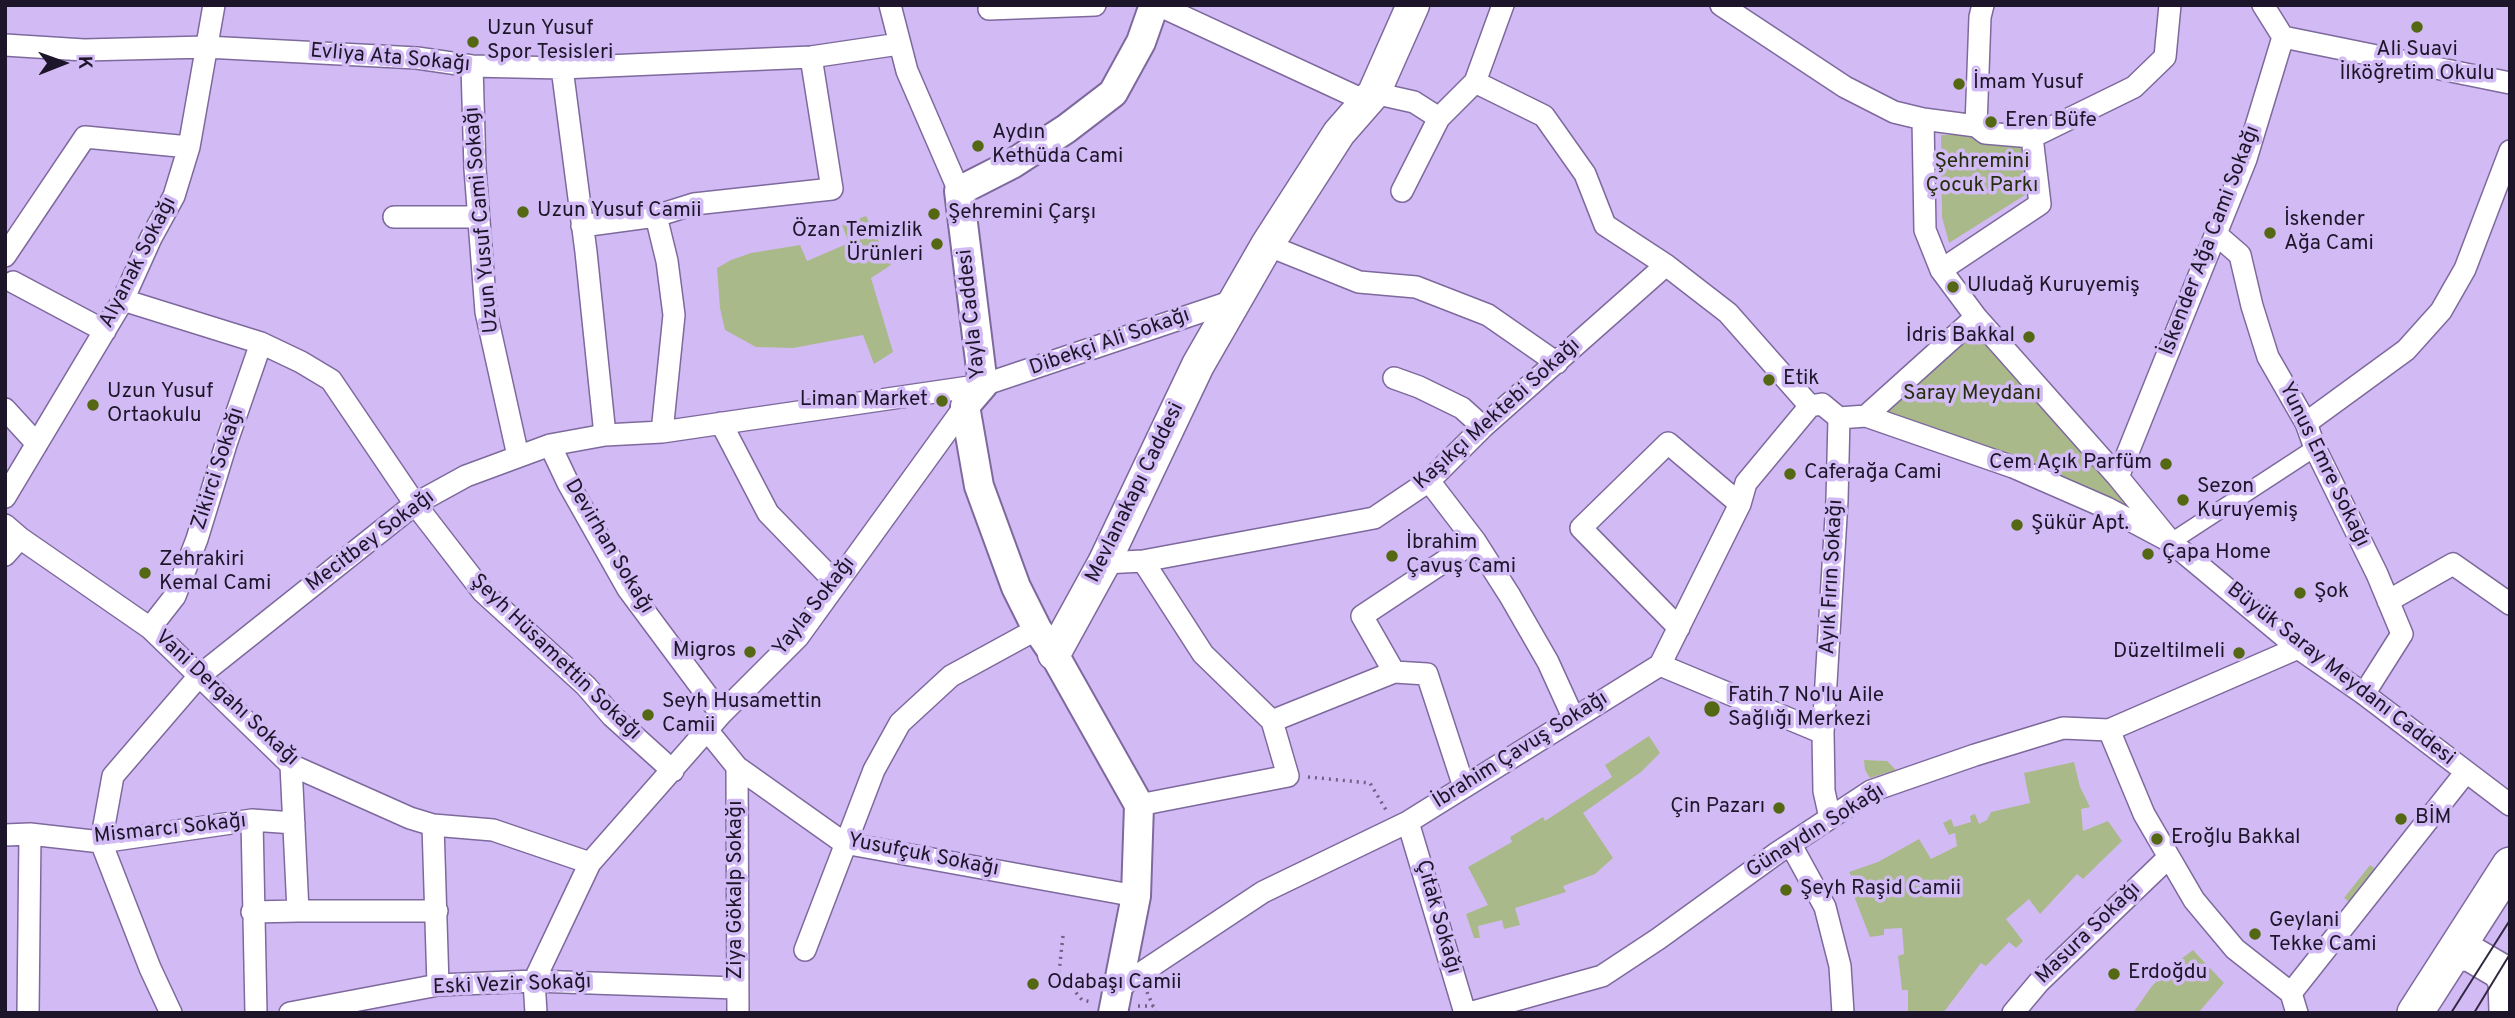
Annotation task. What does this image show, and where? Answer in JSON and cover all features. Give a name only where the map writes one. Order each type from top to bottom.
[{"type":"main road","name":"Mevlanakapı Caddesi","points":[[1046,642],[1104,563],[1198,365],[1267,245],[1339,133],[1374,93],[1413,5]]},
{"type":"main road","points":[[2416,1013],[2510,864]]},
{"type":"main road","points":[[2455,952],[2471,954],[2500,971],[2506,982],[2508,1010]]},
{"type":"street","name":"Alyanak Sokağı","points":[[5,497],[123,300],[151,238],[174,196],[189,147],[214,5]]},
{"type":"street","name":"Yayla Caddesi","points":[[890,5],[907,71],[960,191],[979,486],[1016,587],[1046,642]]},
{"type":"street","points":[[989,9],[1095,5]]},
{"type":"street","points":[[960,191],[1023,157],[1114,93],[1141,42],[1156,5],[1361,99],[1374,93],[1414,102],[1439,118]]},
{"type":"street","points":[[1402,191],[1439,118],[1475,82],[1503,5]]},
{"type":"street","points":[[1721,5],[1845,87],[1894,112],[1976,126],[1986,133],[2032,137],[2134,87],[2165,57],[2170,5]]},
{"type":"street","points":[[1976,126],[1980,17],[1983,5]]},
{"type":"street","points":[[2263,5],[2283,37],[2510,83]]},
{"type":"street","name":"İskender Ağa Cami Sokağı","points":[[2118,477],[2246,159],[2283,37]]},
{"type":"street","name":"Evliya Ata Sokağı","points":[[5,45],[84,50],[206,47],[416,58],[472,66],[562,68],[811,57],[899,44]]},
{"type":"street","points":[[582,226],[656,216],[694,204],[832,189],[811,57]]},
{"type":"street","name":"Uzun Yusuf Cami Sokağı","points":[[472,66],[478,217],[486,312],[518,456]]},
{"type":"street","points":[[562,68],[605,435]]},
{"type":"street","name":"Büyük Saray Meydanı Caddesi","points":[[1475,82],[1544,116],[1584,174],[1605,225],[1666,265],[1728,313],[1810,406],[1822,404],[1839,418],[1866,416],[2013,467],[2107,508],[2171,542]]},
{"type":"street","name":"Büyük Saray Meydanı Caddesi","points":[[1923,119],[1925,230],[1941,270],[1976,317],[2118,477],[2171,542],[2298,648],[2510,804]]},
{"type":"street","points":[[5,256],[85,137],[189,147]]},
{"type":"street","points":[[1941,270],[2040,205],[2032,137]]},
{"type":"street","points":[[2306,423],[2406,350],[2441,311],[2465,269],[2510,151]]},
{"type":"street","points":[[656,216],[667,261],[674,315],[662,432]]},
{"type":"street","points":[[394,217],[478,217]]},
{"type":"street","name":"Yunus Emre Sokağı","points":[[2217,235],[2240,255],[2268,357],[2306,423],[2315,449],[2402,634],[2364,694]]},
{"type":"street","points":[[1267,245],[1359,282],[1416,287],[1488,315],[1557,363]]},
{"type":"street","name":"Kaşıkçı Mektebi Sokağı","points":[[1104,563],[1143,561],[1374,518],[1429,481],[1483,427],[1666,265]]},
{"type":"street","points":[[8,283],[105,331]]},
{"type":"street","name":"Şeyh Hüsamettin Sokağı","points":[[123,300],[261,343],[331,380],[415,504],[483,592],[586,686],[612,716],[673,771]]},
{"type":"street","name":"Dibekçi Ali Sokağı","points":[[974,396],[1236,300]]},
{"type":"street","points":[[1866,416],[1976,317]]},
{"type":"street","name":"Zikirci Sokağı","points":[[150,628],[175,596],[197,539],[261,343]]},
{"type":"street","points":[[1394,378],[1462,408],[1483,427]]},
{"type":"street","name":"Meсitbey Sokağı","points":[[101,842],[113,776],[199,676],[415,504],[466,476],[550,445],[605,435],[662,432],[721,422],[974,396]]},
{"type":"street","name":"Yayla Sokağı","points":[[536,1013],[534,981],[590,863],[714,722],[798,637],[974,396]]},
{"type":"street","points":[[1810,406],[1746,483],[1740,503],[1660,665],[1823,733]]},
{"type":"street","points":[[5,409],[37,444]]},
{"type":"street","name":"Ayık Fırın Sokağı","points":[[1830,818],[1824,791],[1823,733],[1838,499],[1839,418]]},
{"type":"street","points":[[721,422],[768,513],[836,583]]},
{"type":"street","points":[[1679,628],[1581,528],[1668,443],[1740,503]]},
{"type":"street","name":"Devirhan Sokağı","points":[[550,445],[568,483],[628,589],[714,722]]},
{"type":"street","points":[[2171,542],[2315,449]]},
{"type":"street","points":[[1429,481],[1475,541],[1510,596],[1548,662],[1573,717]]},
{"type":"street","points":[[5,555],[13,531]]},
{"type":"street","name":"Vani Dergahı Sokağı","points":[[13,531],[150,628],[291,765],[410,818],[433,825],[493,830],[590,863]]},
{"type":"street","points":[[1394,672],[1362,616],[1475,541]]},
{"type":"street","points":[[1139,806],[1288,775],[1272,721],[1203,654],[1143,561]]},
{"type":"street","points":[[2388,601],[2453,564],[2510,604]]},
{"type":"street","points":[[806,950],[844,843],[874,771],[900,723],[951,676],[1046,642],[1139,806],[1136,896],[1126,1000]]},
{"type":"street","name":"Günaydın Sokağı","points":[[1467,1013],[1602,975],[1658,940],[1871,791],[1975,755],[2063,729],[2109,730],[2298,648]]},
{"type":"street","name":"İbrahim Çavuş Sokağı","points":[[1126,1000],[1263,892],[1402,825],[1660,665]]},
{"type":"street","points":[[1272,721],[1394,672],[1427,674],[1464,786]]},
{"type":"street","name":"Yusufçuk Sokağı","points":[[714,722],[737,768],[844,843],[1136,896]]},
{"type":"street","points":[[2109,730],[2144,814],[2194,900],[2235,949],[2294,1003],[2466,772]]},
{"type":"street","points":[[291,765],[298,911]]},
{"type":"street","name":"Ziya Gökalp Sokağı","points":[[737,768],[738,1013]]},
{"type":"street","points":[[252,820],[256,1013]]},
{"type":"street","name":"Mismarcı Sokağı","points":[[5,835],[30,834],[101,842],[252,820],[294,823]]},
{"type":"street","points":[[433,825],[439,985]]},
{"type":"street","name":"Çıtak Sokağı","points":[[1402,825],[1467,1013]]},
{"type":"street","points":[[29,1013],[30,834]]},
{"type":"street","points":[[101,842],[150,968],[171,1013]]},
{"type":"street","points":[[1791,845],[1825,907],[1840,966],[1843,1013]]},
{"type":"street","name":"Masura Sokağı","points":[[2012,1013],[2039,982],[2168,858]]},
{"type":"street","points":[[252,912],[437,911]]},
{"type":"street","name":"Eski Vezir Sokağı","points":[[290,1013],[439,985],[534,981],[736,988]]},
{"type":"path","points":[[1288,775],[1370,783],[1402,825]]},
{"type":"path","points":[[1063,936],[1059,972],[1082,1000],[1126,1000],[1153,1006]]},
{"type":"path","points":[[1126,1000],[1153,1006]]},
{"type":"path","points":[[1153,1006],[1156,1013]]},
{"type":"green space","name":"Şehremini Çocuk Parkı","points":[[1941,135],[2025,135],[2036,188],[1949,243],[1942,217]]},
{"type":"green space","points":[[866,216],[891,265],[871,278],[893,352],[874,364],[863,335],[793,348],[756,347],[725,330],[720,308],[717,268],[751,253],[800,245],[807,261],[849,243],[842,225]]},
{"type":"green space","name":"Saray Meydanı","points":[[1975,327],[2137,514],[1882,413]]},
{"type":"green space","points":[[1649,736],[1660,753],[1641,772],[1583,813],[1613,858],[1595,874],[1563,886],[1566,892],[1515,908],[1520,925],[1504,929],[1502,920],[1478,926],[1480,938],[1474,938],[1466,914],[1488,905],[1468,867],[1512,842],[1510,837],[1543,817],[1545,821],[1612,777],[1605,765]]},
{"type":"green space","points":[[1864,760],[1887,761],[1896,770],[1870,778],[1865,770]]},
{"type":"green space","points":[[2074,762],[2080,787],[2090,807],[2081,809],[2083,831],[2108,821],[2122,841],[2083,879],[2077,874],[2040,914],[2029,899],[2006,919],[2023,941],[2016,948],[2009,942],[1986,966],[1981,963],[1943,1013],[1908,1013],[1908,990],[1902,990],[1898,956],[1904,954],[1902,928],[1884,929],[1884,935],[1870,937],[1854,896],[1860,892],[1849,872],[1878,862],[1919,839],[1931,859],[1957,846],[1955,833],[1949,835],[1943,823],[1951,819],[1954,827],[1971,822],[1970,816],[1975,814],[1979,824],[1987,820],[1991,812],[2030,803],[2024,773]]},
{"type":"green space","points":[[2370,865],[2376,869],[2350,902],[2344,898]]},
{"type":"green space","points":[[2193,950],[2224,983],[2198,1013],[2133,1013],[2152,986]]},
{"type":"tram line","points":[[2451,1013],[2510,920]]},
{"type":"tram line","points":[[2474,1013],[2510,954]]},
{"type":"place","name":"Ali Suavi İlköğretim Okulu","points":[[2417,27]]},
{"type":"place","name":"Uzun Yusuf Spor Tesisleri","points":[[473,42]]},
{"type":"place","name":"İmam Yusuf","points":[[1959,84]]},
{"type":"place","name":"Eren Büfe","points":[[1991,122]]},
{"type":"place","name":"Aydın Kethüda Cami","points":[[978,146]]},
{"type":"place","name":"Uzun Yusuf Camii","points":[[523,212]]},
{"type":"place","name":"Şehremini Çarşı","points":[[934,214]]},
{"type":"place","name":"İskender Ağa Cami","points":[[2270,233]]},
{"type":"place","name":"Özan Temizlik Ürünleri","points":[[937,244]]},
{"type":"place","name":"Uludağ Kuruyemiş","points":[[1953,287]]},
{"type":"place","name":"İdris Bakkal","points":[[2029,337]]},
{"type":"place","name":"Etik","points":[[1769,380]]},
{"type":"place","name":"Liman Market","points":[[942,401]]},
{"type":"place","name":"Uzun Yusuf Ortaokulu","points":[[93,405]]},
{"type":"place","name":"Cem Açık Parfüm","points":[[2166,464]]},
{"type":"place","name":"Caferağa Cami","points":[[1790,474]]},
{"type":"place","name":"Sezon Kuruyemiş","points":[[2183,500]]},
{"type":"place","name":"Şükür Apt.","points":[[2017,525]]},
{"type":"place","name":"Çapa Home","points":[[2148,554]]},
{"type":"place","name":"İbrahim Çavuş Cami","points":[[1392,556]]},
{"type":"place","name":"Zehrakiri Kemal Cami","points":[[145,573]]},
{"type":"place","name":"Şok","points":[[2300,593]]},
{"type":"place","name":"Migros","points":[[750,652]]},
{"type":"place","name":"Düzeltilmeli","points":[[2239,653]]},
{"type":"place","name":"Fatih 7 No'lu Aile Sağlığı Merkezi","points":[[1712,709]]},
{"type":"place","name":"Seyh Husamettin Camii","points":[[648,715]]},
{"type":"place","name":"Çin Pazarı","points":[[1779,808]]},
{"type":"place","name":"BİM","points":[[2401,819]]},
{"type":"place","name":"Eroğlu Bakkal","points":[[2157,839]]},
{"type":"place","name":"Şeyh Raşid Camii","points":[[1786,890]]},
{"type":"place","name":"Geylani Tekke Cami","points":[[2255,934]]},
{"type":"place","name":"Erdoğdu","points":[[2114,974]]},
{"type":"place","name":"Odabaşı Camii","points":[[1033,984]]}]
